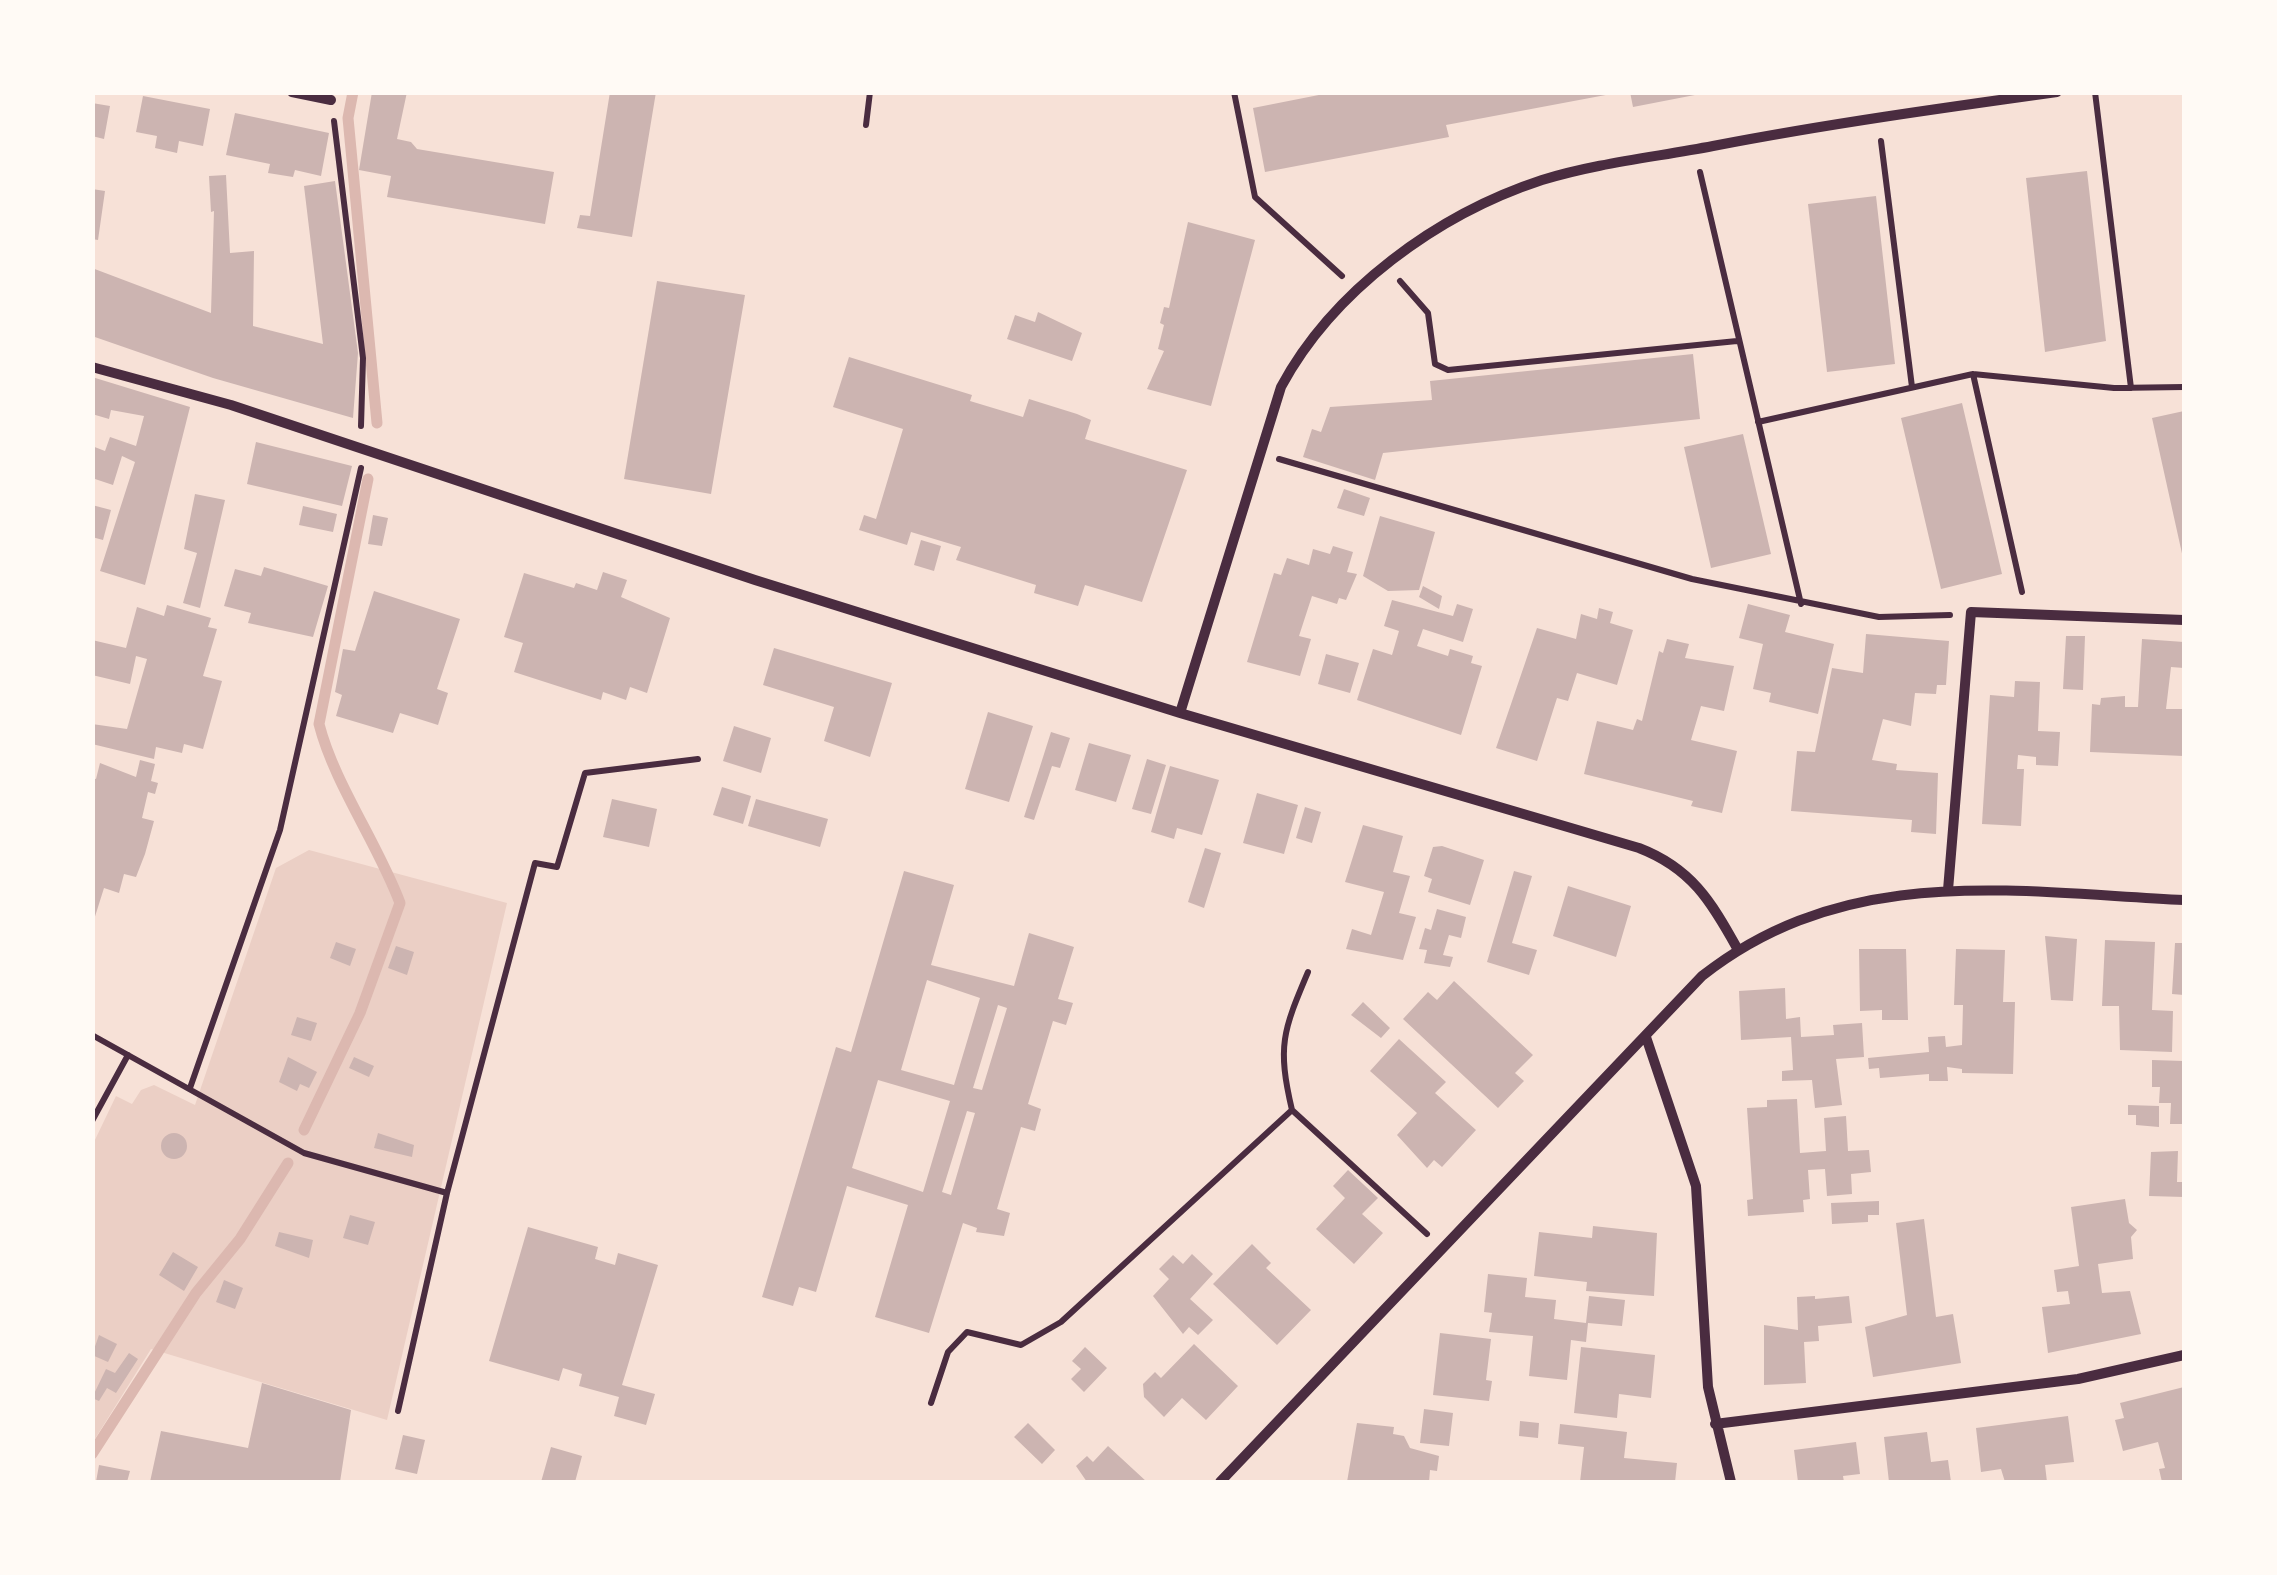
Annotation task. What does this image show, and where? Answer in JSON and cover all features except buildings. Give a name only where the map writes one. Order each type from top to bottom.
[{"type":"street","points":[[292,92],[331,100]]},
{"type":"street","points":[[1180,713],[1258,453],[1290,370],[1358,290],[1386,266],[1448,224],[1507,193],[1562,175],[1878,117],[2057,92]]},
{"type":"street","points":[[92,367],[365,448],[755,580],[1180,713],[1662,857],[1685,870],[1707,894],[1737,948]]},
{"type":"street","points":[[1948,890],[1971,612],[2184,620]]},
{"type":"street","points":[[1220,1482],[1702,976],[1737,948],[1777,927],[1842,904],[1948,890],[2184,900]]},
{"type":"street","points":[[1646,1036],[1696,1186],[1704,1341],[1715,1424],[1731,1482]]},
{"type":"street","points":[[1715,1424],[2078,1380],[2184,1356]]},
{"type":"path","points":[[866,125],[870,92]]},
{"type":"path","points":[[1234,92],[1256,197],[1358,290]]},
{"type":"path","points":[[2095,92],[2131,388]]},
{"type":"path","points":[[190,1088],[280,830],[365,448],[358,411],[362,358],[359,318],[331,100]]},
{"type":"path","points":[[1878,117],[1912,388]]},
{"type":"path","points":[[1695,150],[1801,604]]},
{"type":"path","points":[[1386,266],[1428,313],[1436,364],[1448,370],[1737,341]]},
{"type":"path","points":[[1974,374],[2028,616]]},
{"type":"path","points":[[1758,422],[1974,374],[2131,388],[2184,386]]},
{"type":"path","points":[[1258,453],[1591,552],[1801,604],[1912,619],[1971,612]]},
{"type":"path","points":[[398,1411],[447,1193],[535,864],[557,867],[585,773],[698,759]]},
{"type":"path","points":[[1308,972],[1292,1009],[1280,1058],[1292,1110],[1443,1248]]},
{"type":"path","points":[[92,1035],[304,1153],[447,1193]]},
{"type":"path","points":[[92,1121],[128,1056]]},
{"type":"path","points":[[931,1403],[948,1352],[968,1332],[1021,1345],[1061,1322],[1292,1110]]},
{"type":"shaded area","points":[[309,850],[507,903],[387,1420],[151,1349],[93,1442],[93,1144],[116,1096],[132,1104],[141,1090],[154,1085],[195,1105],[276,868]]},
{"type":"waterway","points":[[353,92],[348,118],[377,423]]},
{"type":"waterway","points":[[304,1130],[360,1013],[400,903],[335,769],[319,724],[368,479]]},
{"type":"waterway","points":[[92,1454],[196,1293],[240,1239],[288,1163]]}]
